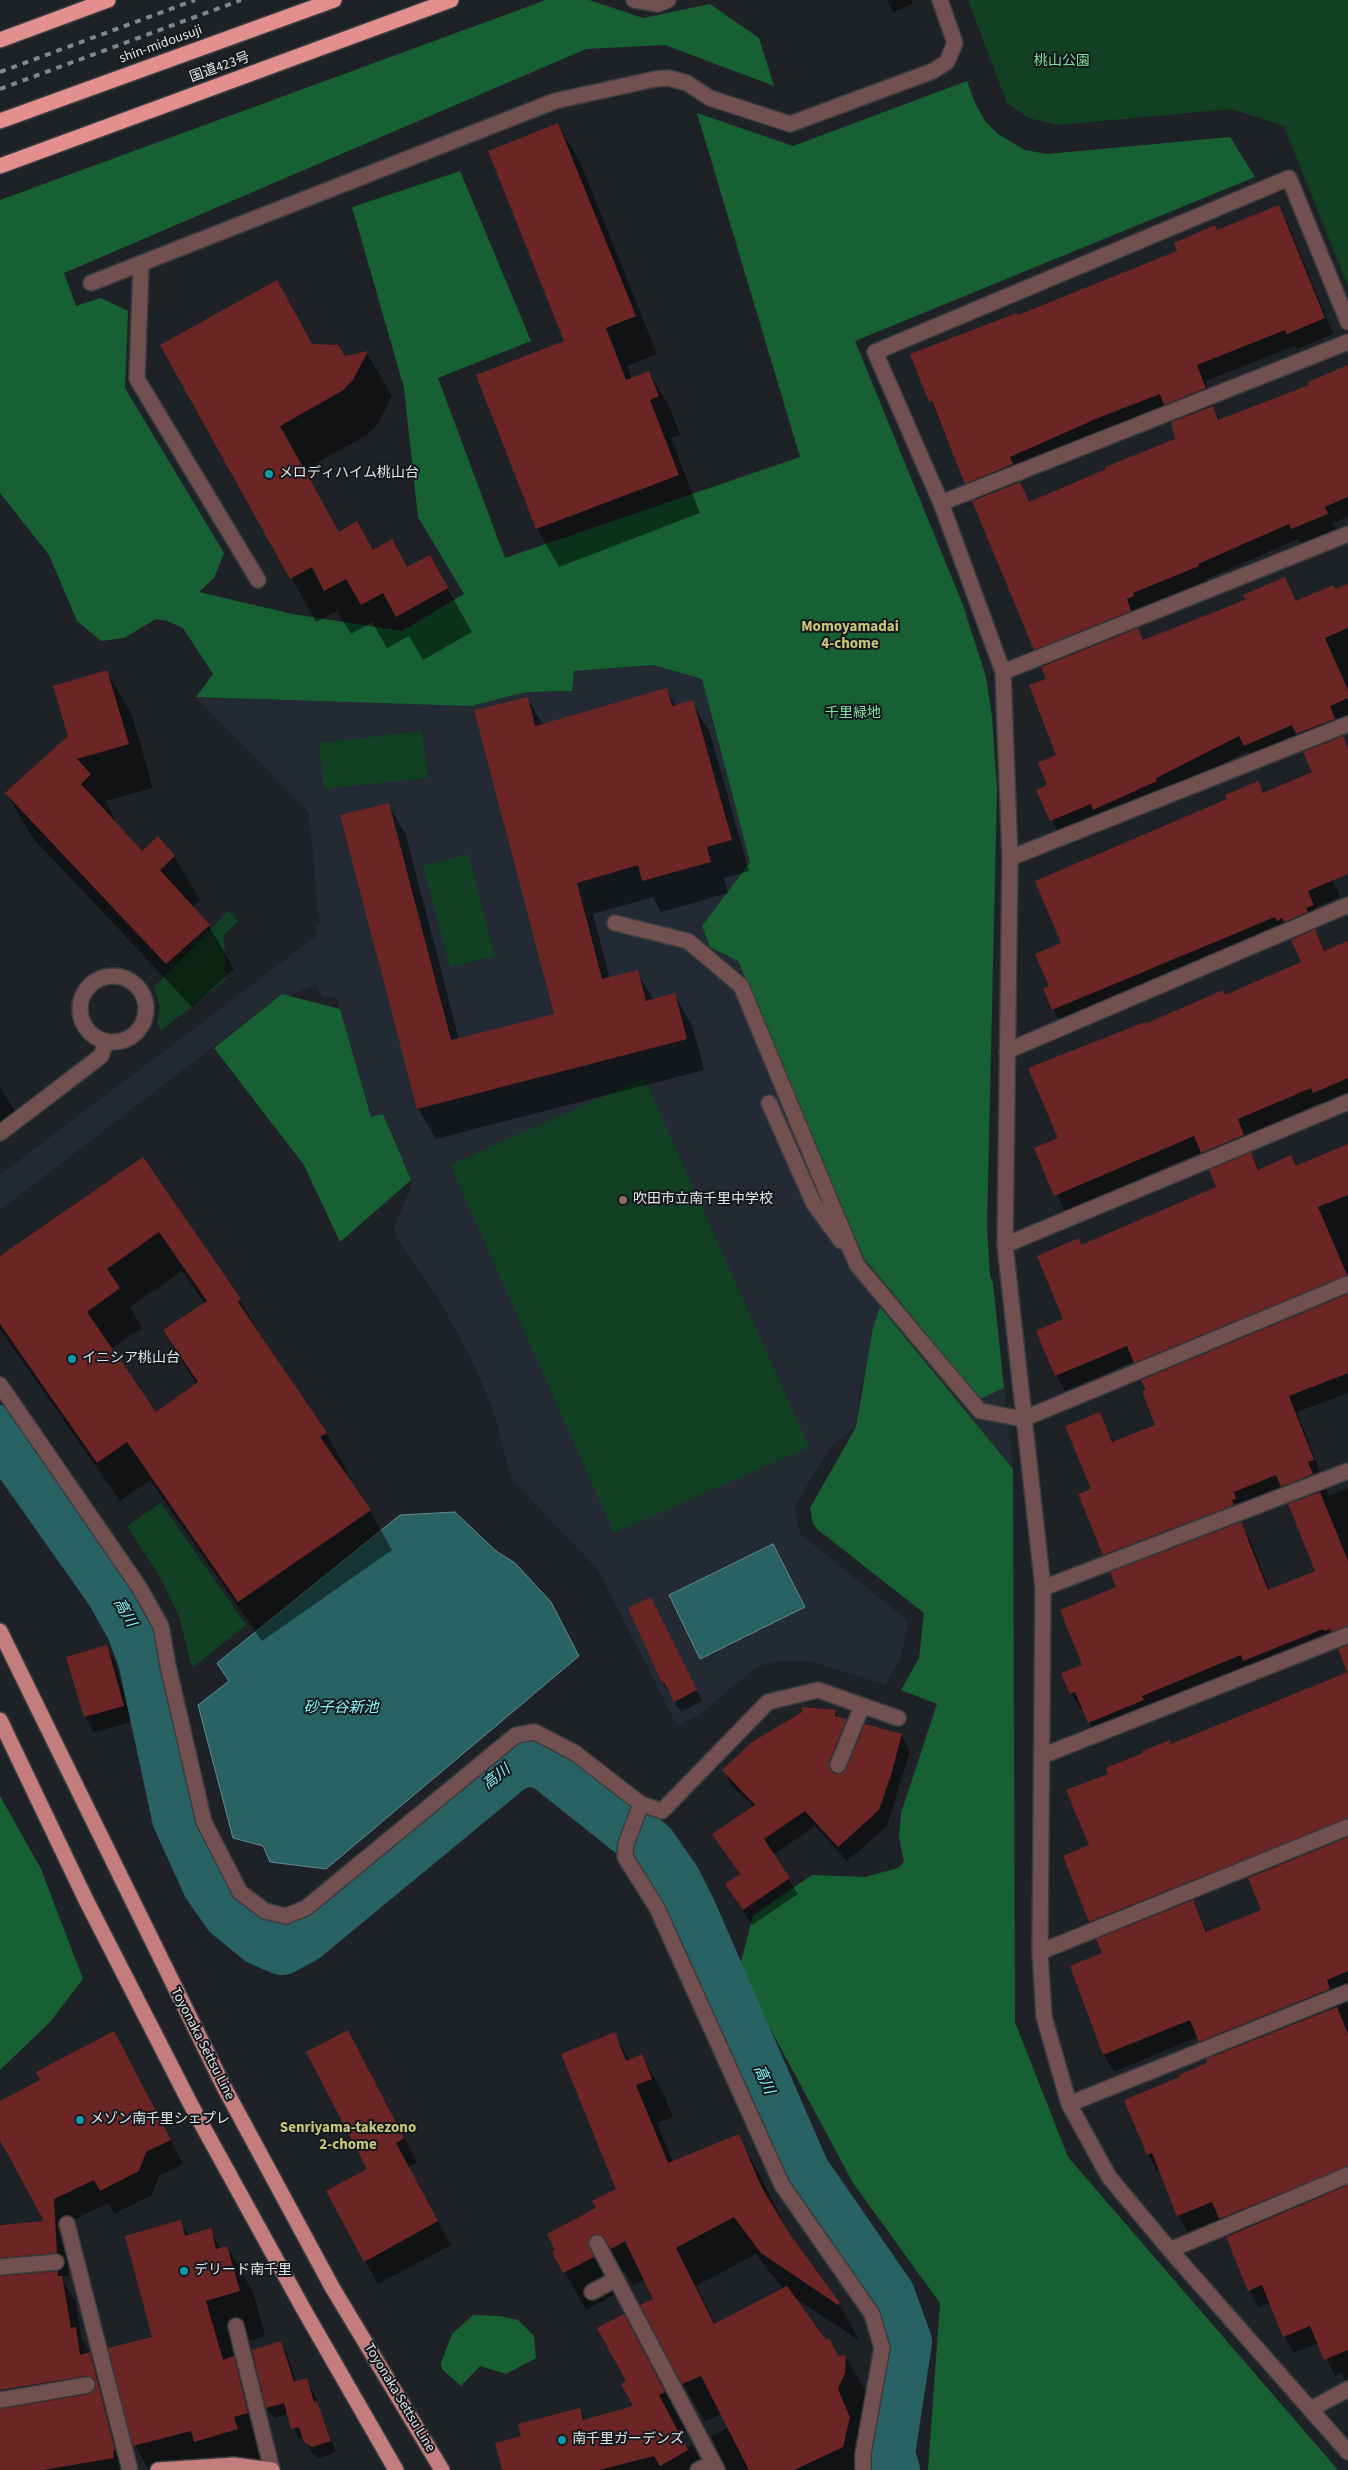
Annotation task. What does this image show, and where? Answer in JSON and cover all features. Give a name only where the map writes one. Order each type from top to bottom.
[{"type":"highway","points":[[0,40],[108,0]]},
{"type":"highway","name":"shin-midousuji","points":[[0,121],[334,0]]},
{"type":"highway","name":"国道423号","points":[[0,166],[450,0]]},
{"type":"main road","name":"Toyonaka Settsu Line","points":[[0,1631],[224,2087],[332,2288],[442,2470]]},
{"type":"main road","points":[[0,1720],[86,1900],[191,2105],[304,2310],[396,2470]]},
{"type":"main road","points":[[158,2470],[234,2465],[272,2470]]},
{"type":"street","points":[[634,0],[658,4],[668,0]]},
{"type":"street","points":[[91,283],[555,101],[655,79],[669,78],[687,83],[710,98],[790,124],[933,71],[947,62],[954,43],[940,0]]},
{"type":"street","points":[[1348,322],[1289,178],[875,352],[941,503],[1003,672],[1010,858],[1005,1245],[1022,1419],[1043,1588],[1040,1952],[1044,2017],[1069,2104],[1109,2177],[1170,2250],[1348,2452]]},
{"type":"street","points":[[140,264],[137,379],[258,580]]},
{"type":"street","points":[[941,503],[1348,342]]},
{"type":"street","points":[[1003,672],[1348,534]]},
{"type":"street","points":[[1010,858],[1348,724]]},
{"type":"street","points":[[1007,1051],[1348,906]]},
{"type":"street","points":[[615,923],[688,941],[741,986],[858,1266]]},
{"type":"street","points":[[108,977],[121,977],[140,989],[145,1001],[146,1015],[142,1027],[132,1037],[120,1042],[106,1042],[94,1036],[85,1027],[81,1015],[81,1002],[86,990],[96,981],[108,977]]},
{"type":"street","points":[[0,1133],[101,1056],[106,1042]]},
{"type":"street","points":[[1005,1245],[1348,1102]]},
{"type":"street","points":[[769,1103],[814,1204],[858,1266],[980,1412],[1022,1419],[1348,1284]]},
{"type":"street","points":[[0,1385],[140,1587],[161,1626],[170,1675],[204,1822],[240,1892],[265,1911],[286,1916],[306,1908],[516,1735],[535,1732],[575,1753],[640,1808],[662,1811],[768,1702],[818,1690],[898,1718]]},
{"type":"street","points":[[1043,1588],[1348,1471]]},
{"type":"street","points":[[1042,1756],[1348,1635]]},
{"type":"street","points":[[838,1765],[862,1706]]},
{"type":"street","points":[[640,1808],[626,1844],[625,1857],[657,1908],[782,2185],[872,2314],[882,2348],[863,2454],[863,2470]]},
{"type":"street","points":[[1040,1952],[1348,1827]]},
{"type":"street","points":[[1069,2104],[1348,1992]]},
{"type":"street","points":[[1170,2250],[1348,2175]]},
{"type":"street","points":[[67,2224],[130,2470]]},
{"type":"street","points":[[597,2243],[715,2466],[698,2470]]},
{"type":"street","points":[[0,2267],[56,2262]]},
{"type":"street","points":[[592,2292],[616,2279]]},
{"type":"street","points":[[236,2326],[272,2470]]},
{"type":"street","points":[[0,2400],[87,2385]]},
{"type":"street","points":[[1310,2409],[1348,2389]]},
{"type":"shaded area","name":"吹田市立南千里中学校","points":[[653,665],[702,679],[750,862],[702,926],[710,947],[738,961],[864,1258],[980,1399],[1004,1388],[1013,1469],[881,1308],[860,1392],[856,1427],[830,1447],[794,1507],[800,1534],[907,1620],[908,1625],[900,1659],[885,1685],[814,1662],[779,1661],[757,1667],[700,1714],[677,1726],[598,1570],[511,1478],[493,1409],[471,1358],[437,1296],[396,1237],[395,1226],[412,1184],[383,1114],[371,1118],[337,997],[323,997],[317,986],[313,985],[289,996],[282,994],[0,1210],[0,1175],[318,935],[314,926],[321,923],[318,913],[309,813],[196,697],[471,706],[526,692],[572,691],[574,671]]},
{"type":"green space","name":"千里緑地","points":[[546,0],[589,0],[643,18],[710,4],[759,38],[774,86],[665,45],[586,49],[64,273],[76,306],[101,298],[128,311],[125,388],[224,553],[214,578],[199,592],[292,614],[402,631],[464,594],[418,517],[404,388],[352,207],[460,171],[531,341],[438,378],[505,558],[800,457],[697,113],[793,146],[967,81],[975,103],[985,121],[998,134],[1025,150],[1047,154],[1230,137],[1255,177],[855,341],[963,605],[986,677],[992,717],[997,790],[987,1226],[990,1276],[993,1283],[1004,1388],[980,1399],[864,1258],[738,961],[710,947],[702,926],[750,862],[702,679],[653,665],[574,671],[572,691],[526,692],[471,706],[196,697],[213,674],[183,628],[167,621],[156,619],[124,638],[101,641],[77,621],[49,555],[0,493],[0,200]]},
{"type":"green space","name":"桃山公園","points":[[968,0],[1348,0],[1348,286],[1284,126],[1232,109],[1058,125],[1029,118],[1007,103]]},
{"type":"green space","points":[[422,731],[428,778],[324,789],[319,743]]},
{"type":"green space","points":[[468,854],[495,956],[450,967],[423,866]]},
{"type":"green space","points":[[228,911],[238,921],[224,935],[226,979],[161,1031],[157,1023],[160,1006],[154,987]]},
{"type":"green space","points":[[282,994],[340,1009],[371,1117],[383,1114],[411,1180],[340,1242],[304,1165],[214,1048]]},
{"type":"green space","points":[[644,1078],[809,1447],[614,1533],[450,1165]]},
{"type":"green space","points":[[880,1307],[1013,1469],[1015,2022],[1068,2157],[1338,2470],[928,2470],[940,2303],[853,2183],[739,1970],[753,1915],[812,1875],[865,1877],[898,1868],[904,1862],[899,1837],[901,1813],[937,1704],[901,1690],[919,1658],[924,1613],[817,1529],[813,1524],[810,1508],[856,1427],[873,1328]]},
{"type":"green space","points":[[161,1503],[246,1625],[192,1668],[179,1616],[160,1577],[127,1526]]},
{"type":"green space","points":[[0,1796],[41,1869],[83,1979],[50,2022],[0,2070]]},
{"type":"green space","points":[[473,2315],[499,2316],[518,2320],[534,2336],[536,2358],[506,2374],[480,2366],[461,2386],[442,2369],[441,2363],[452,2334]]},
{"type":"water","name":"砂子谷新池","points":[[455,1512],[496,1551],[515,1563],[551,1602],[579,1656],[326,1869],[270,1862],[263,1846],[233,1838],[198,1705],[229,1681],[217,1663],[400,1515]]},
{"type":"water","points":[[773,1544],[805,1607],[700,1659],[669,1595]]},
{"type":"building","points":[[558,123],[636,316],[606,328],[626,380],[649,371],[659,396],[650,400],[679,475],[536,529],[476,375],[564,341],[488,151]]},
{"type":"building","points":[[1279,205],[1325,318],[1287,334],[1285,330],[1197,365],[1206,388],[1164,405],[1160,394],[1098,418],[1010,457],[1013,464],[965,484],[932,401],[929,402],[910,354],[1017,313],[1018,315],[1177,251],[1174,243],[1215,225],[1217,230]]},
{"type":"building","name":"メロディハイム桃山台","points":[[277,280],[312,344],[338,345],[345,356],[368,351],[353,380],[342,391],[280,426],[339,532],[357,521],[373,550],[392,539],[407,567],[430,555],[448,588],[396,617],[383,593],[361,605],[346,579],[324,591],[312,567],[290,579],[160,345]]},
{"type":"building","points":[[1348,365],[1348,497],[1325,507],[1328,514],[1291,529],[1289,524],[1198,564],[1199,566],[1133,593],[1134,596],[1127,599],[1131,611],[1034,650],[972,501],[1020,482],[1029,502],[1106,469],[1105,467],[1175,439],[1171,422],[1213,406],[1218,420],[1309,385],[1308,382]]},
{"type":"building","points":[[1285,577],[1296,601],[1333,585],[1335,589],[1348,584],[1348,628],[1325,638],[1348,690],[1348,698],[1330,706],[1335,719],[1296,734],[1292,725],[1244,746],[1239,736],[1156,778],[1157,781],[1093,810],[1091,804],[1050,821],[1036,790],[1047,785],[1038,763],[1056,755],[1029,685],[1046,679],[1041,667],[1138,628],[1143,640],[1245,600],[1243,595]]},
{"type":"building","points":[[107,670],[129,744],[77,759],[91,774],[81,784],[142,851],[158,836],[175,856],[160,870],[210,925],[166,964],[5,793],[68,736],[53,686]]},
{"type":"building","points":[[667,688],[672,706],[693,700],[732,840],[707,847],[711,862],[642,881],[638,865],[577,883],[602,979],[638,970],[646,1001],[675,993],[687,1039],[417,1109],[340,815],[389,803],[451,1040],[554,1014],[474,710],[528,697],[535,726]]},
{"type":"building","points":[[1343,736],[1348,749],[1348,874],[1308,891],[1314,905],[1306,908],[1308,912],[1284,922],[1282,918],[1277,921],[1275,917],[1052,1010],[1043,988],[1049,986],[1035,954],[1061,943],[1035,881],[1227,799],[1225,795],[1258,781],[1263,793],[1312,772],[1303,752]]},
{"type":"building","points":[[1315,929],[1324,951],[1348,941],[1348,1078],[1313,1093],[1311,1088],[1238,1119],[1244,1135],[1201,1153],[1194,1136],[1054,1196],[1034,1148],[1058,1138],[1028,1068],[1145,1022],[1145,1024],[1223,990],[1225,995],[1301,962],[1291,940]]},
{"type":"building","points":[[1348,1144],[1348,1195],[1318,1207],[1347,1275],[1134,1363],[1127,1346],[1055,1376],[1036,1331],[1063,1319],[1037,1256],[1079,1238],[1081,1245],[1216,1187],[1209,1170],[1251,1152],[1258,1170],[1291,1155],[1296,1166]]},
{"type":"building","name":"イニシア桃山台","points":[[143,1157],[241,1299],[238,1302],[327,1433],[320,1437],[371,1510],[238,1602],[127,1442],[97,1463],[0,1324],[0,1256]],"holes":[[[159,1232],[207,1301],[163,1330],[198,1382],[156,1412],[87,1312],[120,1288],[107,1269]]]},
{"type":"building","points":[[1348,1294],[1348,1373],[1289,1396],[1314,1460],[1308,1462],[1313,1474],[1281,1487],[1276,1475],[1234,1492],[1236,1499],[1232,1500],[1234,1505],[1103,1555],[1078,1494],[1091,1489],[1065,1426],[1100,1412],[1112,1442],[1155,1425],[1142,1391],[1146,1390],[1141,1380]]},
{"type":"building","points":[[1320,1492],[1348,1561],[1348,1626],[1331,1632],[1330,1629],[1324,1631],[1323,1629],[1243,1661],[1241,1655],[1142,1696],[1144,1700],[1088,1723],[1075,1692],[1070,1694],[1061,1673],[1082,1665],[1060,1610],[1116,1587],[1110,1572],[1241,1522],[1268,1590],[1315,1571],[1288,1504]]},
{"type":"building","points":[[651,1597],[697,1690],[674,1702],[664,1682],[662,1683],[628,1608]]},
{"type":"building","points":[[107,1645],[124,1706],[84,1717],[66,1657]]},
{"type":"building","points":[[1348,1645],[1348,1671],[1347,1672],[1338,1649]]},
{"type":"building","points":[[1348,1672],[1348,1818],[1089,1922],[1063,1856],[1089,1845],[1066,1790],[1108,1774],[1106,1768],[1143,1753],[1142,1751],[1170,1740],[1171,1744]]},
{"type":"building","points":[[802,1707],[836,1710],[835,1716],[847,1719],[829,1762],[830,1770],[835,1774],[843,1773],[846,1769],[865,1724],[902,1734],[891,1775],[879,1810],[838,1847],[805,1811],[764,1839],[790,1878],[743,1910],[725,1884],[740,1874],[712,1834],[755,1805],[722,1770],[752,1742],[802,1712]]},
{"type":"building","points":[[1348,1837],[1348,1971],[1327,1980],[1330,1989],[1199,2042],[1190,2020],[1103,2055],[1070,1966],[1102,1953],[1096,1939],[1193,1900],[1206,1932],[1261,1910],[1248,1878]]},
{"type":"building","points":[[1337,2007],[1348,2034],[1348,2166],[1219,2219],[1212,2202],[1177,2216],[1152,2153],[1147,2155],[1124,2100],[1180,2077],[1179,2075],[1207,2063],[1206,2059]]},
{"type":"building","points":[[348,2030],[404,2138],[396,2143],[438,2221],[364,2262],[326,2191],[367,2169],[306,2052]]},
{"type":"building","name":"メゾン南千里シェプレ","points":[[114,2031],[171,2140],[146,2152],[139,2171],[100,2191],[94,2180],[54,2199],[57,2253],[0,2258],[0,2225],[44,2221],[0,2140],[0,2101],[40,2080],[36,2072]]},
{"type":"building","points":[[615,2032],[626,2061],[642,2054],[652,2079],[636,2085],[668,2163],[739,2134],[761,2186],[789,2233],[840,2303],[838,2305],[761,2253],[734,2217],[676,2248],[714,2324],[787,2286],[826,2340],[829,2338],[838,2356],[846,2355],[845,2373],[838,2389],[850,2417],[843,2447],[794,2470],[749,2470],[701,2376],[682,2384],[640,2305],[653,2299],[625,2241],[611,2249],[602,2235],[593,2235],[588,2243],[594,2257],[563,2273],[552,2252],[555,2250],[547,2234],[596,2208],[592,2201],[616,2189],[561,2054]]},
{"type":"building","points":[[1348,2185],[1348,2350],[1324,2360],[1310,2326],[1283,2337],[1262,2285],[1248,2291],[1226,2237]]},
{"type":"building","points":[[181,2220],[185,2236],[211,2228],[216,2249],[227,2246],[240,2291],[206,2301],[223,2360],[234,2356],[248,2413],[234,2417],[238,2429],[194,2442],[191,2431],[133,2446],[108,2348],[152,2337],[125,2236]]},
{"type":"building","points":[[58,2271],[58,2276],[62,2276],[71,2328],[76,2327],[80,2355],[90,2352],[115,2450],[113,2451],[114,2458],[43,2470],[0,2470],[0,2409],[89,2394],[96,2388],[94,2379],[86,2376],[0,2390],[0,2276]]},
{"type":"building","points":[[624,2314],[665,2392],[659,2395],[688,2450],[660,2466],[654,2456],[599,2470],[502,2470],[495,2443],[521,2436],[518,2424],[580,2408],[583,2420],[633,2406],[621,2384],[626,2381],[597,2328]]},
{"type":"building","points":[[281,2341],[294,2382],[307,2378],[314,2402],[317,2401],[331,2441],[312,2447],[304,2442],[299,2427],[291,2429],[284,2403],[266,2408],[252,2350]]},
{"type":"waterway","name":"高川","points":[[0,1432],[113,1592],[133,1628],[145,1660],[179,1818],[209,1884],[229,1913],[261,1939],[282,1948],[304,1936],[510,1766],[528,1758],[547,1764],[650,1846],[675,1882],[690,1912],[803,2172],[888,2295],[905,2342],[888,2454],[893,2470]]},
{"type":"railway","points":[[0,72],[195,0]]},
{"type":"railway","points":[[0,89],[241,0]]},
{"type":"place","name":"メロディハイム桃山台","points":[[269,474]]},
{"type":"place","name":"吹田市立南千里中学校","points":[[623,1200]]},
{"type":"place","name":"イニシア桃山台","points":[[72,1359]]},
{"type":"place","name":"メゾン南千里シェプレ","points":[[80,2120]]},
{"type":"place","name":"デリード南千里","points":[[184,2271]]},
{"type":"place","name":"南千里ガーデンズ","points":[[562,2440]]},
{"type":"district","name":"Momoyamadai 4-chome","points":[[850,636]]},
{"type":"district","name":"Senriyama-takezono 2-chome","points":[[348,2138]]}]
